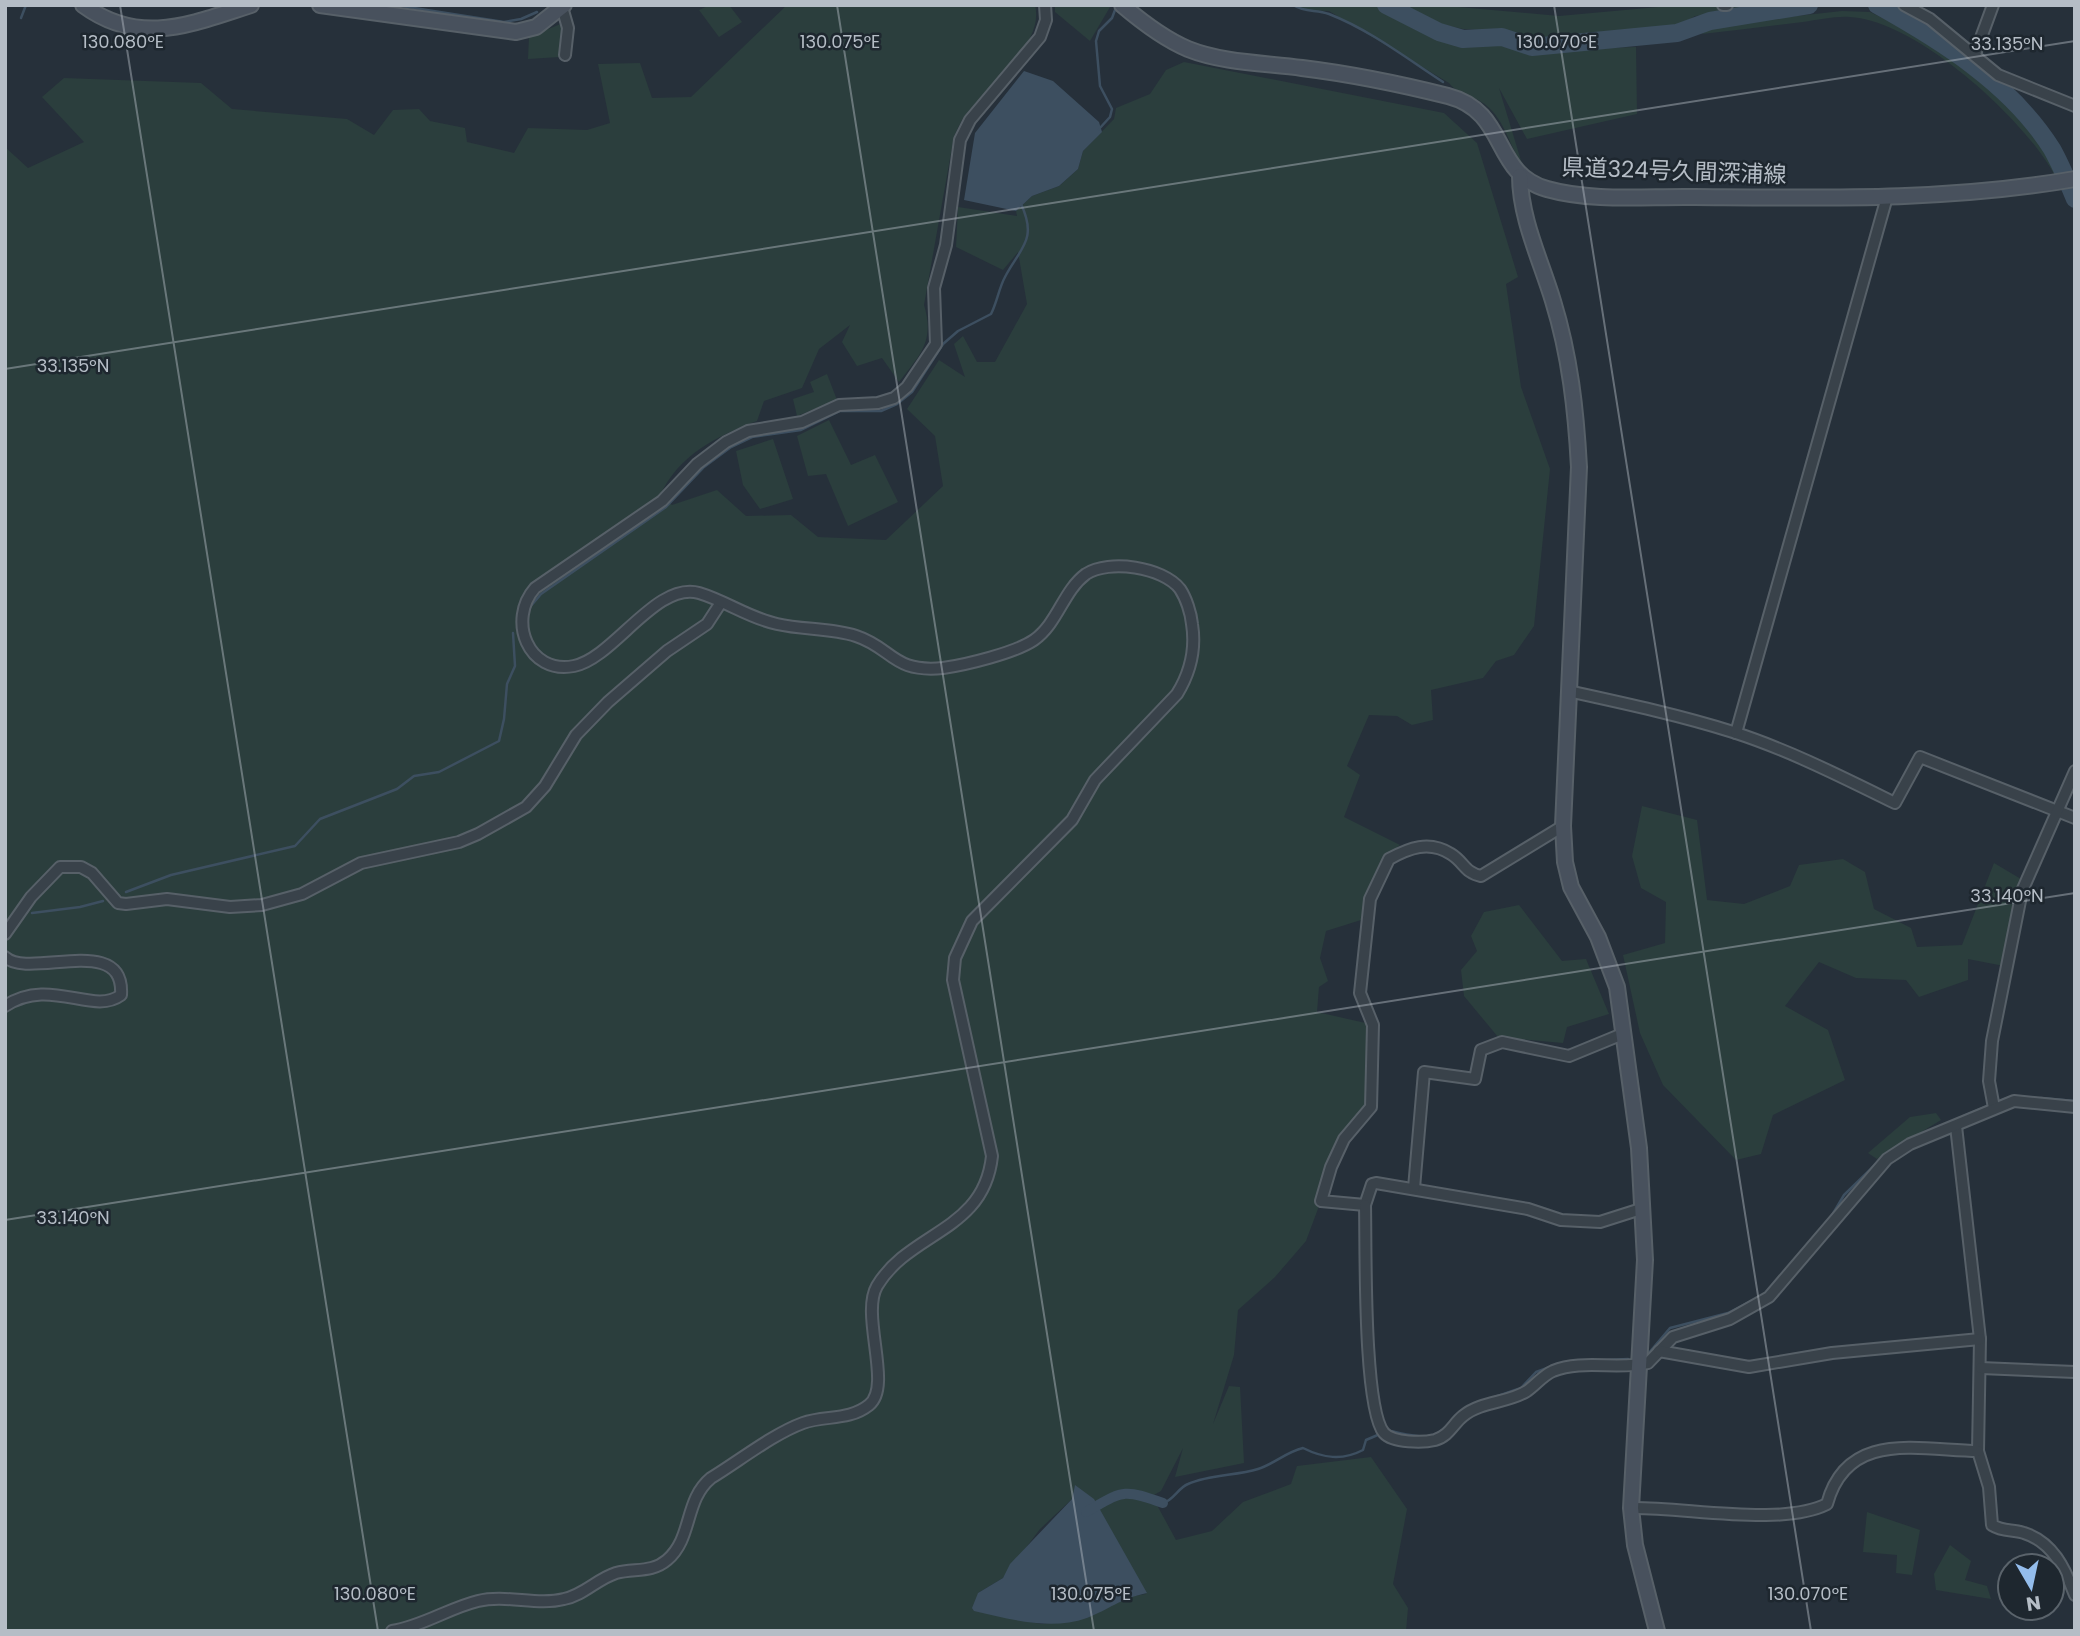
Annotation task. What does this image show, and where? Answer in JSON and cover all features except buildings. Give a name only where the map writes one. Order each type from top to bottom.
[{"type":"street","points":[[83,5],[107,20],[132,28],[155,30],[179,27],[251,5]]},
{"type":"street","points":[[320,5],[516,32],[536,27],[563,6],[568,28],[565,55]]},
{"type":"street","points":[[393,1631],[480,1601],[561,1600],[579,1595],[620,1572],[646,1570],[663,1564],[674,1554],[685,1536],[690,1506],[699,1488],[711,1478],[801,1424],[820,1418],[844,1418],[868,1406],[874,1399],[878,1376],[872,1330],[873,1292],[886,1270],[904,1254],[954,1224],[990,1179],[992,1156],[953,980],[955,958],[962,936],[972,921],[1072,820],[1095,780],[1177,694],[1192,659],[1193,627],[1182,591],[1159,574],[1133,569],[1109,567],[1086,574],[1075,584],[1054,620],[1033,640],[1019,648],[945,667],[909,666],[893,661],[860,638],[747,616],[697,593],[667,598],[592,659],[576,666],[560,667],[540,658],[525,640],[521,626],[525,600],[535,588],[662,501],[697,464],[726,442],[748,431],[802,422],[839,405],[878,403],[894,398],[907,387],[936,344],[934,288],[946,245],[960,140],[970,120],[1040,37],[1046,20],[1045,5]]},
{"type":"street","points":[[1122,5],[1165,37],[1210,56],[1341,73],[1467,102],[1488,120],[1508,161],[1520,176],[1523,206],[1568,359],[1576,414],[1579,467],[1563,825],[1565,862],[1571,887],[1598,937],[1617,987],[1625,1033],[1644,1208],[1645,1259],[1631,1508],[1635,1545],[1657,1631]]},
{"type":"street","points":[[1904,5],[1930,19],[1998,75],[2075,106]]},
{"type":"street","points":[[1975,54],[1993,5]]},
{"type":"street","name":"県道324号久間深浦線","points":[[1520,176],[1549,190],[1578,194],[1887,197],[1939,196],[2075,179]]},
{"type":"street","points":[[1736,733],[1887,197]]},
{"type":"street","points":[[5,934],[31,897],[60,867],[80,867],[92,873],[118,903],[167,899],[230,907],[262,905],[302,894],[361,863],[459,842],[478,834],[526,807],[545,786],[576,735],[648,668],[707,624],[720,604]]},
{"type":"street","points":[[1568,691],[1673,714],[1736,733],[1820,766],[1895,803],[1920,757],[2075,818]]},
{"type":"street","points":[[1993,1102],[1989,1080],[1992,1041],[2022,891],[2075,771]]},
{"type":"street","points":[[1365,1205],[1321,1200],[1331,1167],[1344,1139],[1371,1107],[1373,1025],[1360,993],[1370,899],[1389,859],[1421,845],[1451,854],[1468,874],[1481,876],[1563,825]]},
{"type":"street","points":[[5,957],[11,962],[25,964],[69,959],[103,965],[116,972],[122,981],[121,995],[111,1002],[101,1004],[48,993],[25,997],[5,1006]]},
{"type":"street","points":[[1414,1188],[1424,1072],[1475,1079],[1480,1050],[1502,1042],[1569,1056],[1625,1033]]},
{"type":"street","points":[[1644,1208],[1600,1222],[1561,1220],[1528,1209],[1488,1205],[1414,1188],[1371,1184],[1365,1205],[1370,1371],[1383,1431],[1399,1440],[1435,1440],[1448,1433],[1462,1416],[1472,1410],[1527,1391],[1540,1378],[1568,1366],[1648,1363],[1673,1337],[1730,1320],[1769,1297],[1887,1159],[1910,1144],[1956,1126],[1993,1102],[2014,1101],[2075,1107]]},
{"type":"street","points":[[1956,1126],[1980,1339],[1978,1451],[1989,1487],[1992,1525],[2000,1530],[2025,1533],[2048,1547],[2065,1567],[2075,1595]]},
{"type":"street","points":[[1659,1351],[1749,1367],[1832,1353],[1980,1339]]},
{"type":"street","points":[[1981,1368],[2075,1372]]},
{"type":"street","points":[[1631,1508],[1763,1514],[1813,1511],[1827,1504],[1832,1486],[1842,1470],[1861,1455],[1881,1450],[1978,1451]]},
{"type":"green space","points":[[710,5],[729,5],[742,22],[719,37],[699,10]]},
{"type":"green space","points":[[787,5],[1035,5],[1036,19],[1024,48],[1014,63],[966,114],[954,136],[924,305],[928,328],[923,347],[913,364],[899,382],[882,358],[857,366],[842,342],[850,325],[819,349],[802,388],[764,401],[757,421],[713,441],[688,458],[677,469],[660,496],[672,505],[717,490],[746,516],[791,515],[818,537],[886,540],[943,486],[935,436],[907,409],[939,360],[965,377],[954,344],[963,336],[977,362],[995,362],[1027,304],[1018,252],[1003,270],[956,247],[958,207],[1017,216],[1016,211],[1032,196],[1059,186],[1078,169],[1083,151],[1114,119],[1116,108],[1150,94],[1166,70],[1184,62],[1444,113],[1477,143],[1518,277],[1506,284],[1521,387],[1550,469],[1534,626],[1514,655],[1496,661],[1483,678],[1431,690],[1433,720],[1412,725],[1397,716],[1369,715],[1347,766],[1360,775],[1344,817],[1400,845],[1380,862],[1361,920],[1326,931],[1320,958],[1328,981],[1319,987],[1317,1012],[1370,1024],[1367,1106],[1338,1139],[1320,1183],[1319,1206],[1306,1241],[1275,1277],[1238,1310],[1234,1355],[1213,1424],[1229,1386],[1240,1387],[1244,1463],[1175,1477],[1183,1448],[1161,1491],[1152,1496],[1176,1540],[1212,1531],[1243,1502],[1291,1484],[1297,1466],[1371,1457],[1407,1509],[1393,1584],[1408,1608],[1406,1631],[5,1631],[5,147],[28,168],[84,142],[42,97],[64,78],[201,83],[232,109],[347,119],[374,135],[393,110],[419,109],[430,121],[465,128],[467,142],[514,153],[528,128],[587,130],[610,123],[598,64],[640,63],[652,98],[691,97]],"holes":[[[1075,1486],[1146,1594],[1122,1598],[1087,1618],[1042,1624],[1008,1618],[978,1593],[1003,1578],[1040,1529],[1072,1499]]]},
{"type":"green space","points":[[1055,5],[1110,7],[1090,41],[1055,12]]},
{"type":"green space","points":[[1296,5],[1379,5],[1444,42],[1485,42],[1524,51],[1636,47],[1637,114],[1527,139],[1499,88],[1522,164],[1503,126],[1482,102],[1457,91],[1449,83],[1329,11],[1303,10]]},
{"type":"green space","points":[[1397,5],[1436,5],[1559,16],[1680,5],[1782,5],[1695,16],[1672,30],[1569,42],[1523,41],[1506,31],[1463,29],[1432,22]]},
{"type":"green space","points":[[1842,11],[1870,12],[1922,37],[2003,100],[2047,149],[2055,176],[2041,153],[1995,102],[1936,54],[1906,35],[1877,22],[1838,17],[1702,34],[1714,25]]},
{"type":"green space","points":[[563,23],[559,57],[528,59],[529,37]]},
{"type":"green space","points":[[827,374],[837,400],[797,416],[793,399],[814,392],[810,382]]},
{"type":"green space","points":[[829,420],[851,465],[875,455],[898,502],[848,526],[826,474],[808,476],[797,436]]},
{"type":"green space","points":[[773,439],[793,499],[760,509],[743,485],[736,451]]},
{"type":"green space","points":[[1642,806],[1697,820],[1707,900],[1744,904],[1790,886],[1799,865],[1843,859],[1865,872],[1874,909],[1911,928],[1917,947],[1962,945],[1994,863],[2021,879],[2004,966],[1968,959],[1968,980],[1919,997],[1906,980],[1856,978],[1819,962],[1785,1006],[1828,1030],[1845,1080],[1773,1115],[1761,1154],[1736,1160],[1663,1085],[1640,1033],[1623,955],[1665,943],[1666,902],[1641,888],[1632,856]]},
{"type":"green space","points":[[1519,905],[1562,961],[1586,959],[1609,1014],[1567,1027],[1563,1043],[1498,1037],[1464,996],[1461,970],[1477,951],[1471,936],[1484,912]]},
{"type":"green space","points":[[1936,1113],[1941,1120],[1877,1159],[1868,1153],[1910,1117]]},
{"type":"green space","points":[[1867,1512],[1920,1530],[1912,1575],[1896,1573],[1897,1555],[1863,1552]]},
{"type":"green space","points":[[1950,1545],[1971,1561],[1965,1580],[1987,1586],[1991,1599],[1936,1590],[1934,1574]]},
{"type":"water","points":[[1024,71],[1053,81],[1099,122],[1102,132],[1083,151],[1078,169],[1059,186],[1032,196],[1016,211],[964,200],[975,133]]},
{"type":"water","points":[[1075,1485],[1094,1499],[1147,1593],[1122,1601],[1087,1618],[1059,1624],[1030,1622],[974,1611],[972,1608],[978,1593],[1003,1578],[1010,1564],[1072,1499]]},
{"type":"waterway","points":[[21,18],[26,5]]},
{"type":"waterway","points":[[395,5],[504,22],[537,12]]},
{"type":"waterway","points":[[1293,5],[1329,14],[1359,28],[1443,82]]},
{"type":"waterway","points":[[1386,5],[1439,32],[1463,39],[1502,37],[1532,47],[1677,33],[1710,21],[1809,5]]},
{"type":"waterway","points":[[1877,5],[1974,66],[2017,105],[2052,149],[2075,199]]},
{"type":"waterway","points":[[1099,129],[1110,117],[1112,109],[1100,86],[1096,41],[1099,31],[1112,18],[1115,10]]},
{"type":"waterway","points":[[530,607],[541,594],[666,507],[704,467],[731,447],[752,437],[801,430],[840,411],[881,411],[897,404],[912,392],[943,344],[958,331],[991,314],[1003,281],[1025,243],[1028,227],[1021,204]]},
{"type":"waterway","points":[[126,892],[171,875],[295,846],[320,819],[397,789],[414,776],[439,772],[499,741],[507,684],[515,666],[513,633]]},
{"type":"waterway","points":[[32,913],[103,901]]},
{"type":"waterway","points":[[1997,1102],[2013,1096]]},
{"type":"waterway","points":[[2041,1098],[2075,1101]]},
{"type":"waterway","points":[[1964,1116],[1990,1105]]},
{"type":"waterway","points":[[1831,1217],[1844,1195],[1876,1164]]},
{"type":"waterway","points":[[1648,1354],[1670,1328],[1728,1313],[1753,1300]]},
{"type":"waterway","points":[[1608,1360],[1628,1359]]},
{"type":"waterway","points":[[1489,1399],[1521,1388],[1536,1372],[1550,1367]]},
{"type":"waterway","points":[[1390,1431],[1430,1436],[1442,1430],[1476,1403]]},
{"type":"waterway","points":[[1163,1503],[1196,1481],[1258,1469],[1303,1448],[1325,1456],[1348,1456],[1363,1450],[1366,1440],[1380,1434]]},
{"type":"waterway","points":[[1086,1512],[1123,1494],[1139,1495],[1163,1503]]}]
